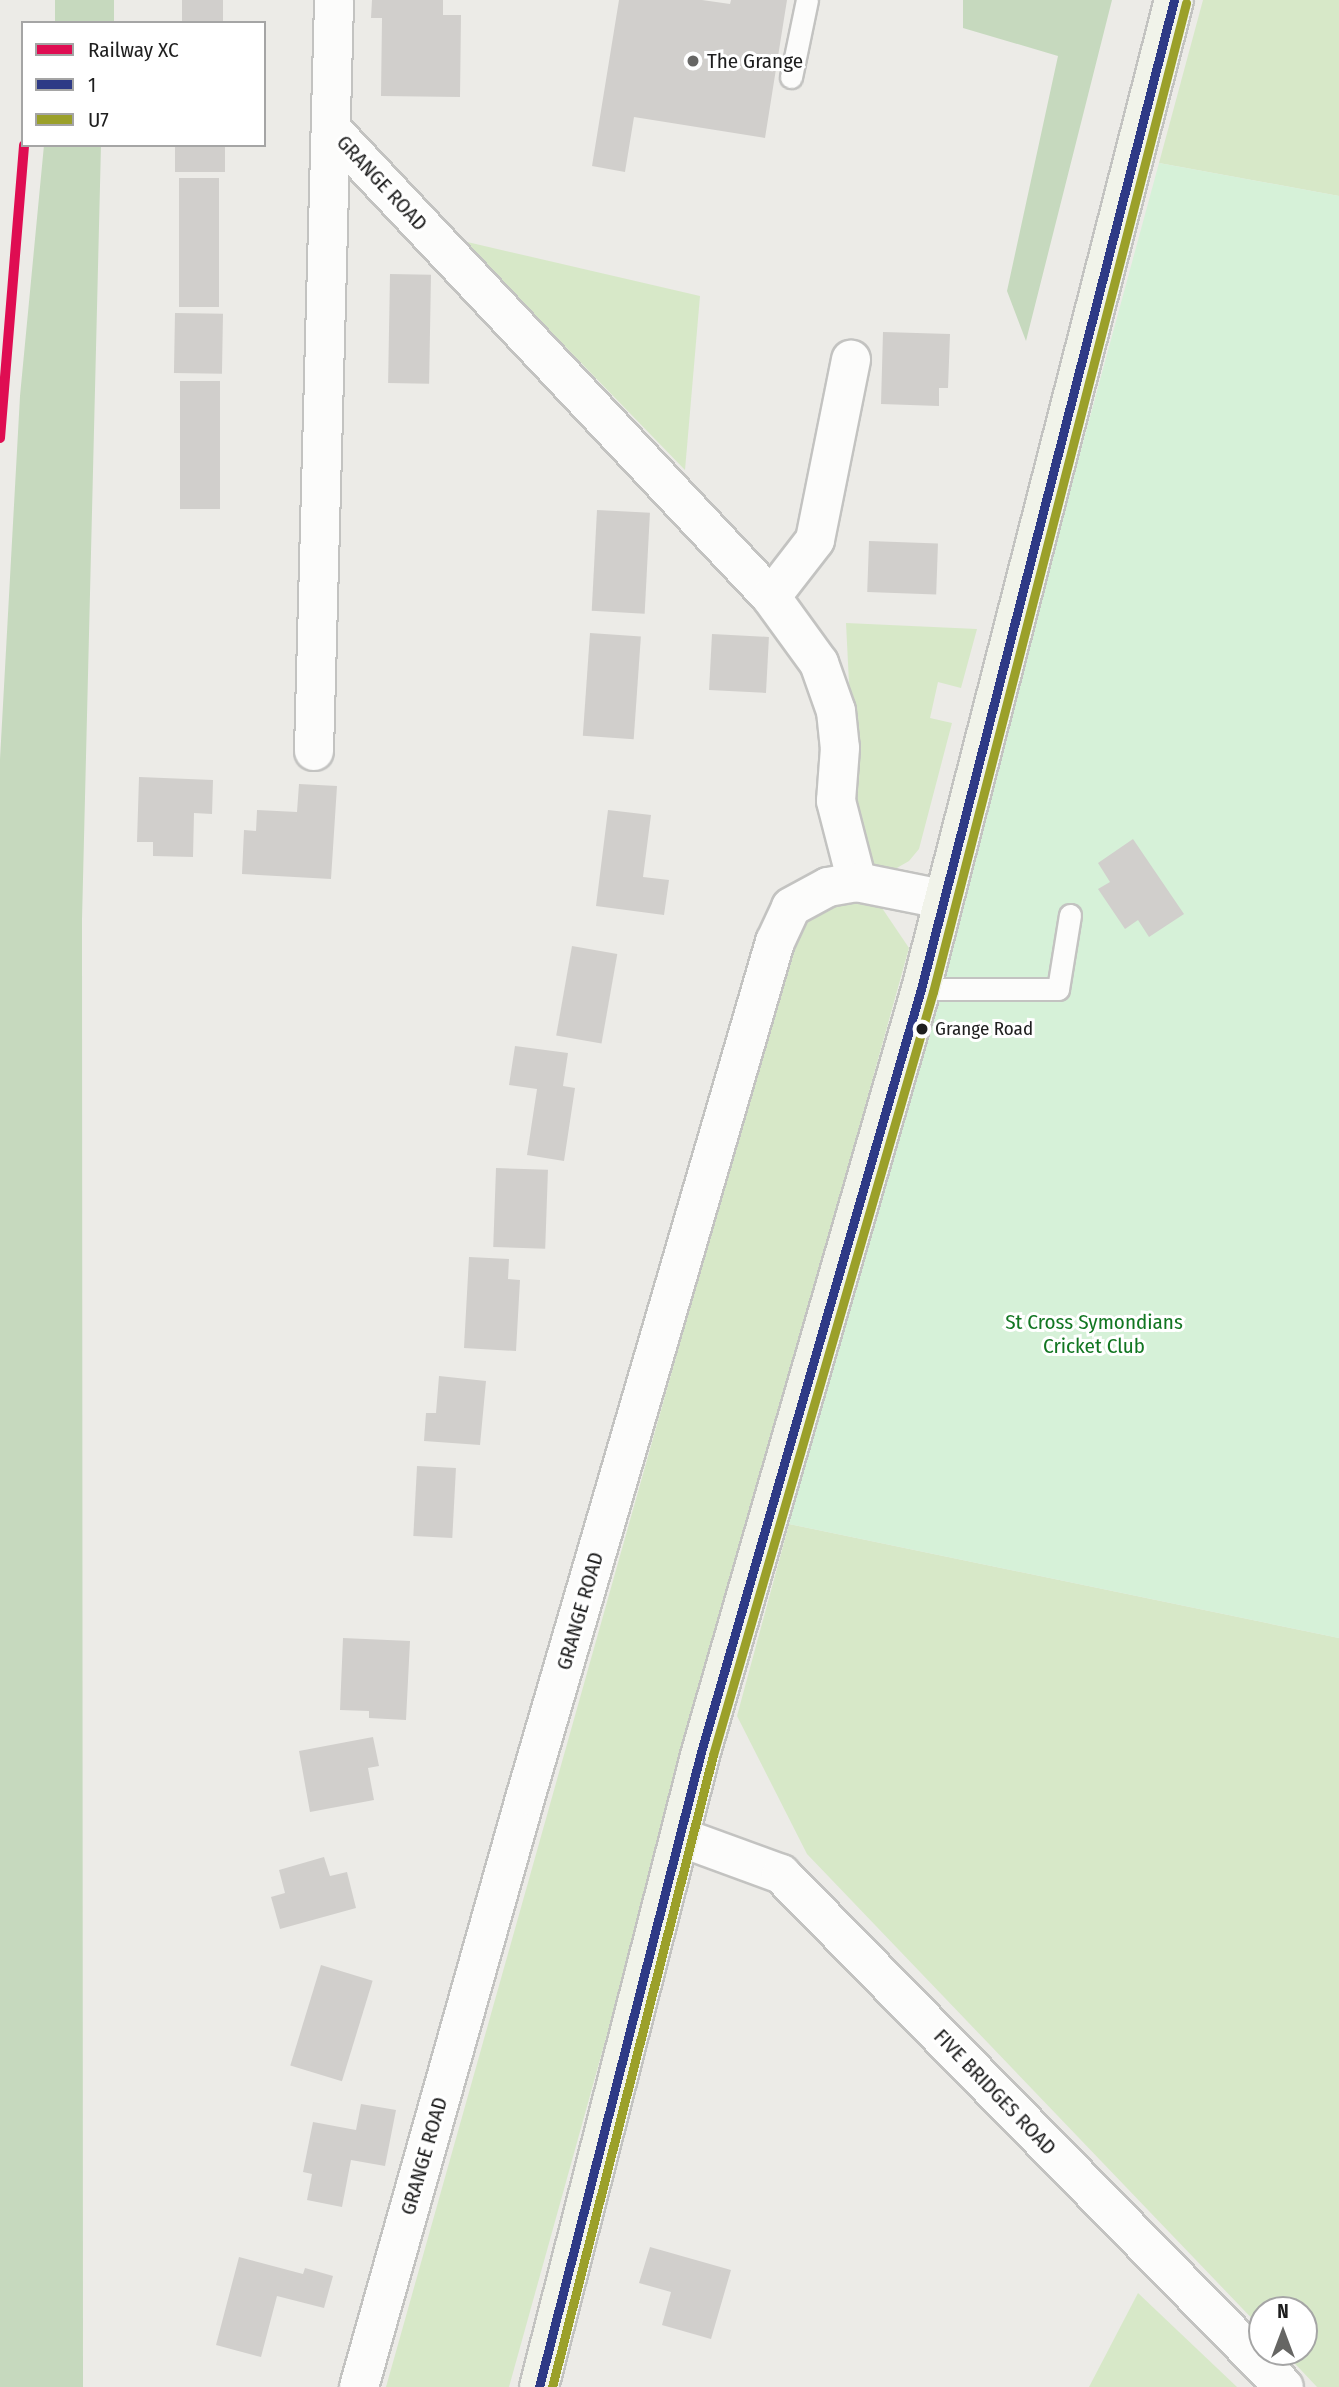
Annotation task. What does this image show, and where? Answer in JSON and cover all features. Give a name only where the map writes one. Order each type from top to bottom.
[{"type":"main road","points":[[539,2387],[701,1752],[921,989],[1174,0]]},
{"type":"street","points":[[332,130],[334,0]]},
{"type":"street","name":"GRANGE ROAD","points":[[332,130],[771,597],[819,663],[836,710],[840,748],[836,801],[857,882]]},
{"type":"street","name":"GRANGE ROAD","points":[[314,751],[332,130]]},
{"type":"street","points":[[771,597],[815,540],[850,360]]},
{"type":"street","name":"GRANGE ROAD","points":[[359,2387],[526,1795],[775,942],[791,907],[828,887],[857,882],[942,899]]},
{"type":"street","name":"FIVE BRIDGES ROAD","points":[[680,1837],[780,1874],[1284,2387]]},
{"type":"lane","points":[[791,77],[807,0]]},
{"type":"lane","points":[[921,989],[1058,989],[1070,915]]},
{"type":"green space","points":[[55,0],[114,0],[114,21],[55,21]]},
{"type":"green space","points":[[963,0],[1112,0],[1026,341],[1007,291],[1058,56],[963,28]]},
{"type":"green space","points":[[1203,0],[1339,0],[1339,196],[1159,163]]},
{"type":"green space","points":[[44,147],[101,147],[82,920],[83,2387],[0,2387],[0,759],[20,396]]},
{"type":"green space","name":"St Cross Symondians Cricket Club","points":[[1159,163],[1339,196],[1339,1638],[789,1524]]},
{"type":"green space","points":[[463,241],[700,296],[685,470]]},
{"type":"green space","points":[[846,623],[977,629],[961,688],[938,682],[930,718],[952,723],[919,849],[909,861],[895,869],[867,865],[857,844]]},
{"type":"green space","points":[[853,898],[882,908],[909,948],[509,2387],[386,2387],[788,959],[796,937],[809,916],[827,903]]},
{"type":"green space","points":[[789,1524],[1339,1638],[1339,2387],[1317,2387],[1297,2366],[1318,2366],[1318,2296],[1248,2296],[1248,2314],[807,1854],[737,1716]]},
{"type":"green space","points":[[1138,2293],[1237,2387],[1089,2387]]},
{"type":"building","points":[[182,0],[223,0],[223,21],[182,21]]},
{"type":"building","points":[[372,0],[443,0],[443,15],[461,15],[460,97],[381,96],[382,18],[371,18]]},
{"type":"building","name":"The Grange","points":[[619,0],[702,0],[730,4],[731,0],[787,0],[765,138],[634,117],[625,172],[592,166]]},
{"type":"building","points":[[175,147],[225,147],[225,172],[175,172]]},
{"type":"building","points":[[179,178],[219,178],[219,307],[179,307]]},
{"type":"building","points":[[390,274],[431,275],[429,384],[388,383]]},
{"type":"building","points":[[175,313],[223,314],[222,374],[174,373]]},
{"type":"building","points":[[883,332],[950,334],[948,388],[939,388],[939,406],[881,404]]},
{"type":"building","points":[[180,381],[220,381],[220,509],[180,509]]},
{"type":"building","points":[[597,510],[650,513],[645,614],[592,611]]},
{"type":"building","points":[[869,541],[938,543],[936,594],[867,592]]},
{"type":"building","points":[[590,633],[641,637],[634,739],[583,736]]},
{"type":"building","points":[[712,634],[769,637],[766,693],[709,690]]},
{"type":"building","points":[[139,777],[213,780],[212,814],[194,813],[193,857],[153,856],[153,842],[137,842]]},
{"type":"building","points":[[299,784],[337,786],[331,879],[242,874],[244,830],[256,831],[257,810],[297,812]]},
{"type":"building","points":[[608,810],[651,815],[643,877],[669,880],[664,915],[596,906]]},
{"type":"building","points":[[1133,839],[1184,914],[1149,937],[1138,920],[1125,929],[1098,889],[1110,882],[1098,863]]},
{"type":"building","points":[[572,946],[617,954],[601,1044],[556,1036]]},
{"type":"building","points":[[515,1046],[568,1053],[563,1086],[575,1088],[564,1161],[527,1155],[537,1089],[509,1085]]},
{"type":"building","points":[[496,1168],[548,1170],[545,1249],[493,1247]]},
{"type":"building","points":[[469,1257],[509,1259],[508,1279],[520,1280],[516,1351],[464,1348]]},
{"type":"building","points":[[439,1376],[486,1381],[480,1445],[424,1441],[426,1413],[436,1413]]},
{"type":"building","points":[[417,1466],[456,1468],[452,1538],[413,1536]]},
{"type":"building","points":[[343,1638],[410,1641],[406,1720],[369,1718],[369,1711],[340,1710]]},
{"type":"building","points":[[373,1737],[379,1766],[368,1768],[374,1800],[310,1812],[299,1751]]},
{"type":"building","points":[[324,1857],[330,1876],[347,1872],[356,1908],[280,1929],[271,1897],[285,1893],[279,1870]]},
{"type":"building","points":[[321,1965],[373,1981],[342,2081],[290,2065]]},
{"type":"building","points":[[361,2104],[396,2110],[385,2166],[351,2160],[342,2207],[307,2200],[312,2174],[303,2172],[313,2122],[356,2130]]},
{"type":"building","points":[[650,2247],[731,2270],[711,2339],[662,2325],[671,2292],[639,2283]]},
{"type":"building","points":[[239,2257],[303,2274],[305,2268],[333,2276],[324,2308],[277,2296],[261,2357],[216,2345]]},
{"type":"rail line","name":"XC","points":[[0,438],[24,147]]},
{"type":"transit line","name":"1","points":[[539,2387],[701,1752],[921,989],[1174,0]]},
{"type":"transit line","name":"U7","points":[[552,2387],[713,1755],[933,992],[1186,3]]},
{"type":"place","name":"The Grange","points":[[693,61]]},
{"type":"place","name":"Grange Road","points":[[922,1029]]}]
